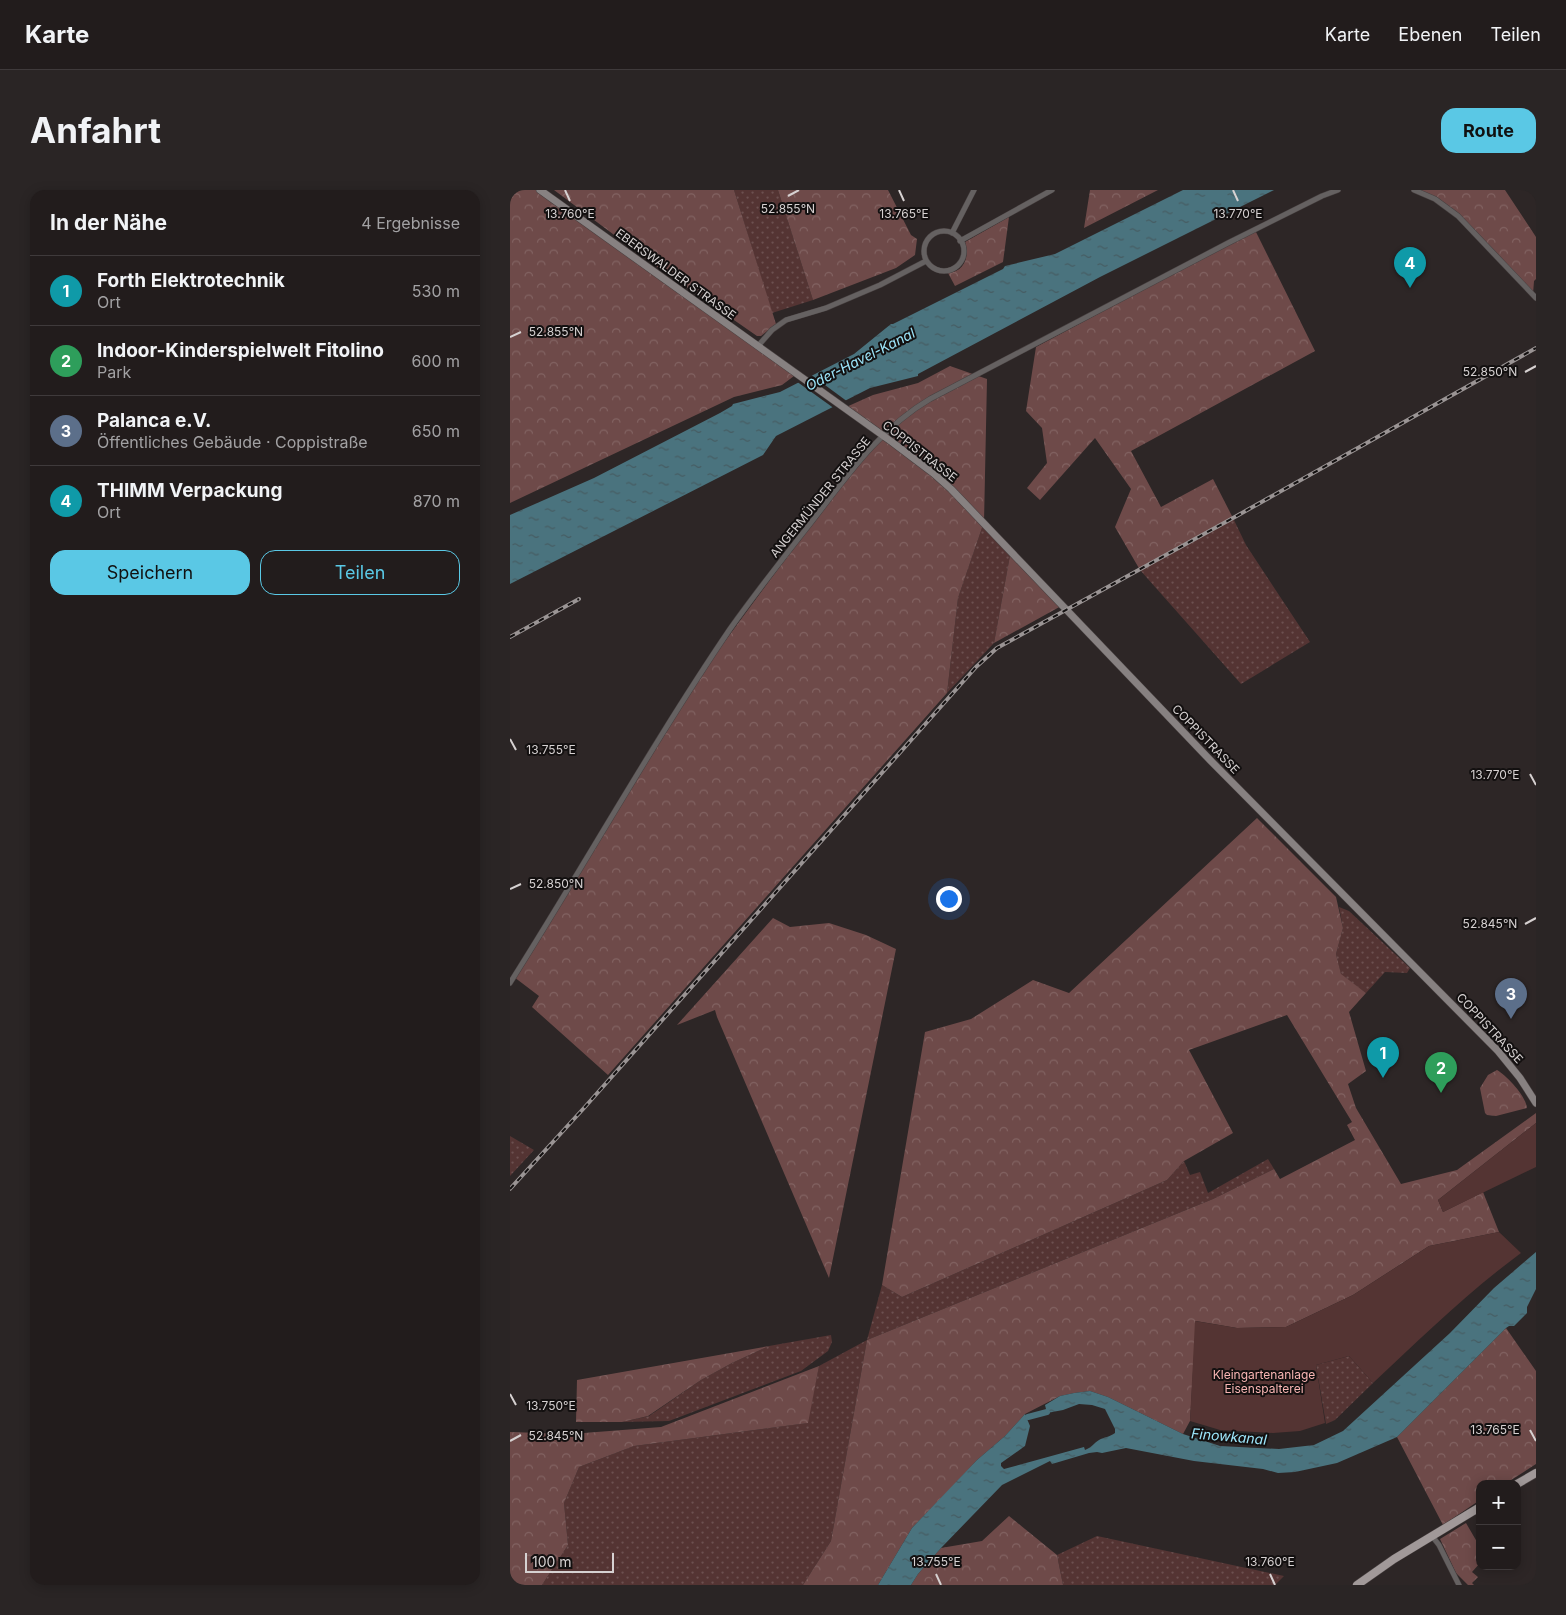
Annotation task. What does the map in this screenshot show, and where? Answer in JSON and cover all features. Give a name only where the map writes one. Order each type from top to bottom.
[{"type":"main road","name":"EBERSWALDER STRASSE","points":[[540,190],[799,376]]},
{"type":"main road","name":"COPPISTRASSE","points":[[799,376],[933,473],[963,501],[1204,754],[1498,1051],[1520,1078],[1536,1102]]},
{"type":"main road","points":[[1521,1482],[1536,1473]]},
{"type":"main road","points":[[1357,1585],[1380,1568],[1476,1509]]},
{"type":"street","points":[[952,234],[974,190]]},
{"type":"street","points":[[960,241],[1052,190]]},
{"type":"street","name":"ANGERMÜNDER STRASSE","points":[[510,983],[664,732],[732,627],[870,448],[906,414],[930,399],[1228,244],[1322,196],[1338,190]]},
{"type":"street","points":[[1414,190],[1435,199],[1458,216],[1536,298]]},
{"type":"street","points":[[940,232],[952,234],[960,241],[963,253],[962,259],[953,268],[941,271],[930,266],[926,261],[924,249],[929,238],[940,232]]},
{"type":"street","points":[[758,346],[774,328],[786,320],[826,308],[926,261]]},
{"type":"street","points":[[1432,1536],[1439,1544],[1459,1585]]},
{"type":"green space","points":[[510,190],[536,190],[794,376],[782,385],[734,397],[510,503]]},
{"type":"green space","points":[[554,190],[734,190],[776,324],[761,336],[757,336],[649,261]]},
{"type":"green space","points":[[734,190],[778,190],[813,300],[772,313]]},
{"type":"green space","points":[[778,190],[888,190],[911,235],[917,239],[915,255],[896,268],[813,300]]},
{"type":"green space","points":[[1090,190],[1158,190],[1084,228]]},
{"type":"green space","points":[[1413,190],[1505,190],[1536,237],[1536,279],[1534,281],[1533,294],[1458,216],[1440,203]]},
{"type":"green space","points":[[1009,217],[1003,262],[955,286],[948,273],[959,269],[965,262],[967,252],[965,242]]},
{"type":"green space","points":[[1255,230],[1315,351],[1131,451],[1161,507],[1213,479],[1233,518],[1140,570],[1115,527],[1131,489],[1095,438],[1040,500],[1027,488],[1047,463],[1042,428],[1026,411],[1036,347]]},
{"type":"green space","points":[[950,366],[987,379],[984,522],[958,598],[947,693],[608,1075],[532,1007],[539,996],[514,977],[703,671],[834,493],[882,436],[844,408],[873,395],[918,383]]},
{"type":"green space","points":[[1233,518],[1246,545],[1310,642],[1241,684],[1140,570]]},
{"type":"green space","points":[[984,522],[1011,550],[994,643],[947,693],[958,598]]},
{"type":"green space","points":[[1011,550],[1063,605],[994,643]]},
{"type":"green space","points":[[1257,818],[1336,897],[1343,928],[1336,954],[1341,974],[1366,993],[1349,1012],[1366,1071],[1348,1084],[1356,1108],[1401,1184],[1457,1170],[1536,1113],[1536,1123],[1438,1200],[1443,1212],[1483,1192],[1499,1232],[1429,1246],[1353,1295],[1286,1327],[1237,1328],[1196,1321],[1190,1421],[1183,1434],[1108,1397],[1090,1391],[1060,1396],[1025,1414],[1005,1436],[977,1460],[912,1528],[878,1585],[803,1585],[831,1541],[867,1340],[1213,1199],[1274,1169],[1280,1179],[1355,1140],[1347,1125],[1352,1122],[1287,1015],[1189,1050],[1233,1133],[1184,1161],[1167,1180],[902,1297],[882,1285],[925,1032],[971,1019],[1033,980],[1069,993]]},
{"type":"green space","points":[[1339,907],[1349,911],[1410,968],[1407,973],[1385,972],[1366,993],[1341,975],[1336,954],[1343,928]]},
{"type":"green space","points":[[773,918],[790,927],[829,923],[866,935],[896,949],[829,1278],[715,1010],[677,1025]]},
{"type":"green space","points":[[1497,1070],[1515,1087],[1526,1103],[1527,1108],[1496,1116],[1485,1113],[1480,1088],[1488,1075]]},
{"type":"green space","points":[[1536,1123],[1536,1167],[1443,1212],[1438,1200]]},
{"type":"green space","points":[[510,1136],[534,1150],[510,1176]]},
{"type":"green space","points":[[1268,1159],[1274,1169],[1213,1199],[867,1340],[882,1285],[902,1297],[1167,1180],[1184,1161],[1190,1175],[1200,1172],[1208,1193]]},
{"type":"green space","name":"Kleingartenanlage Eisenspalterei","points":[[1499,1232],[1521,1253],[1464,1299],[1373,1383],[1349,1356],[1316,1365],[1325,1423],[1300,1431],[1273,1433],[1220,1430],[1190,1421],[1195,1321],[1237,1328],[1286,1327],[1353,1295],[1429,1246]]},
{"type":"green space","points":[[1506,1328],[1536,1371],[1536,1464],[1511,1480],[1476,1480],[1476,1503],[1443,1525],[1397,1437]]},
{"type":"green space","points":[[831,1335],[832,1342],[828,1351],[801,1371],[669,1421],[622,1422],[649,1416],[701,1380],[769,1346]]},
{"type":"green space","points":[[867,1340],[831,1541],[803,1585],[542,1585],[568,1545],[564,1503],[579,1467],[634,1446],[807,1423],[819,1366]]},
{"type":"green space","points":[[769,1346],[701,1380],[648,1416],[622,1422],[576,1422],[577,1380]]},
{"type":"green space","points":[[1349,1356],[1373,1383],[1335,1420],[1326,1424],[1316,1365]]},
{"type":"green space","points":[[819,1366],[808,1423],[634,1446],[579,1467],[564,1503],[568,1545],[542,1585],[510,1585],[510,1432],[571,1434],[661,1427]]},
{"type":"green space","points":[[1009,1516],[1057,1555],[1063,1585],[911,1585],[941,1548],[982,1541]]},
{"type":"green space","points":[[1466,1523],[1476,1540],[1476,1568],[1472,1572],[1478,1577],[1472,1583],[1474,1585],[1468,1585],[1456,1573],[1440,1539]]},
{"type":"green space","points":[[1097,1536],[1284,1576],[1275,1585],[1063,1585],[1057,1555]]},
{"type":"water","name":"Oder-Havel-Kanal","points":[[1183,190],[1274,190],[1100,277],[918,374],[918,376],[870,388],[776,436],[763,455],[510,584],[510,515],[594,478],[720,413],[733,404],[780,392],[854,354],[891,324],[1003,269],[1005,266],[1055,254]]},
{"type":"water","points":[[1536,1252],[1536,1289],[1527,1307],[1527,1313],[1514,1326],[1506,1328],[1397,1437],[1337,1463],[1295,1472],[1278,1473],[1263,1469],[1194,1461],[1126,1448],[1102,1453],[1089,1453],[1052,1464],[1050,1461],[1002,1485],[941,1548],[911,1585],[878,1585],[912,1528],[977,1460],[1005,1436],[1025,1414],[1030,1426],[1025,1446],[1001,1463],[1004,1469],[1084,1447],[1085,1450],[1099,1440],[1115,1433],[1115,1429],[1105,1409],[1092,1405],[1079,1404],[1047,1413],[1045,1405],[1060,1396],[1090,1391],[1108,1397],[1183,1434],[1220,1446],[1279,1449],[1314,1445],[1343,1431],[1450,1333],[1494,1288]]},
{"type":"pier","points":[[810,374],[848,402],[835,409],[796,381]]},
{"type":"waterway","points":[[1028,1417],[1047,1412]]},
{"type":"railway","points":[[510,1189],[976,667],[997,648],[1536,348]]},
{"type":"railway","points":[[510,637],[579,599]]},
{"type":"place","name":"THIMM Verpackung","points":[[1410,288]]},
{"type":"place","name":"Palanca e.V.","points":[[1511,1019]]},
{"type":"place","name":"Forth Elektrotechnik","points":[[1383,1078]]},
{"type":"place","name":"Indoor-Kinderspielwelt Fitolino","points":[[1441,1093]]},
{"type":"water label","name":"Finowkanal","points":[[1229,1436]]}]
